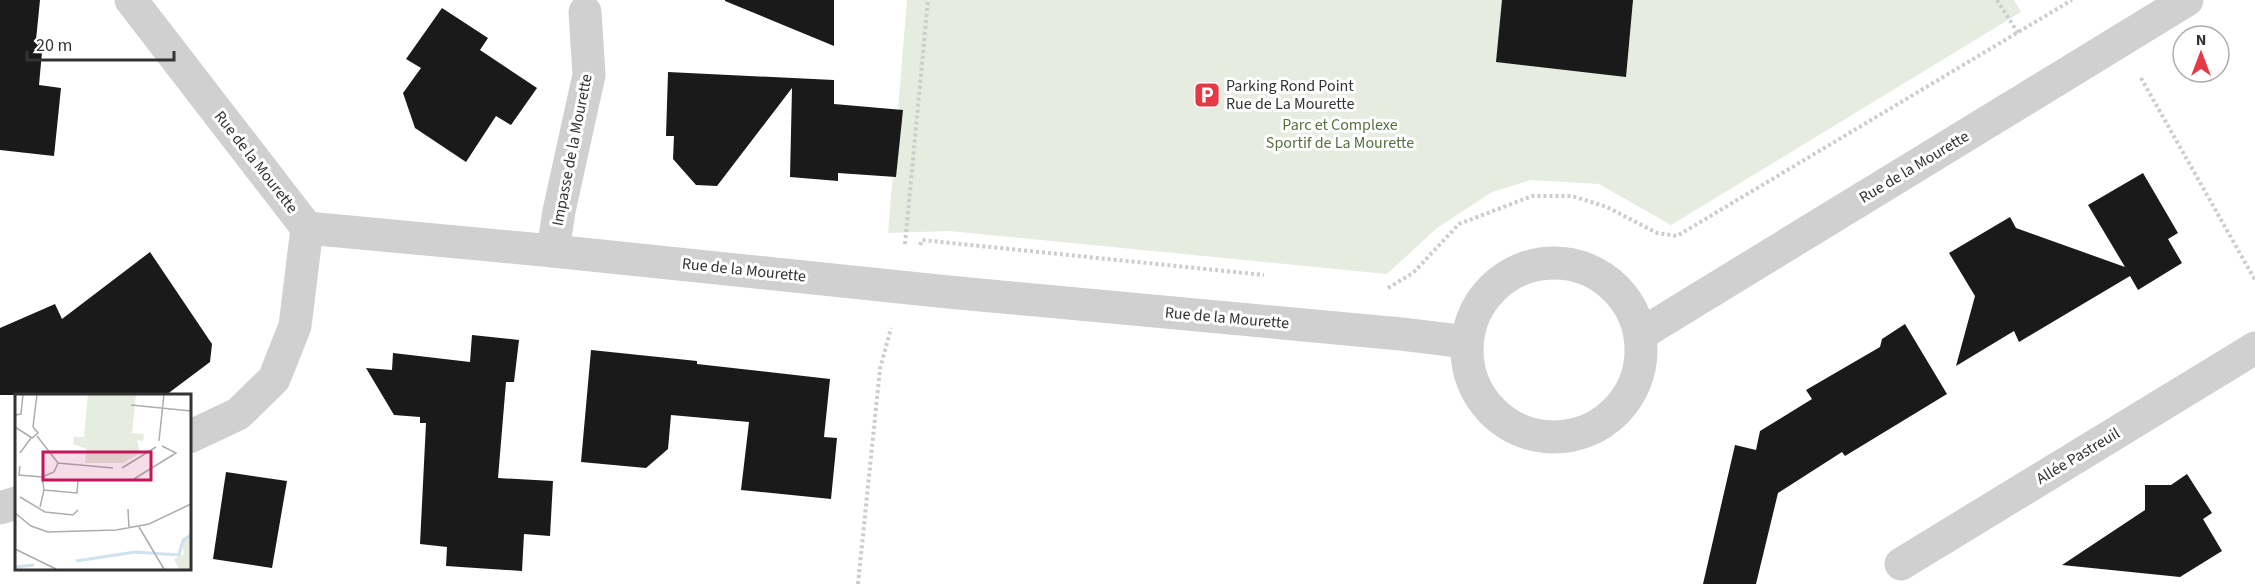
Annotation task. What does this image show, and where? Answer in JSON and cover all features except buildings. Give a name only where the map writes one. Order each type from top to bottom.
[{"type":"street","name":"Rue de la Mourette","points":[[131,0],[307,228],[1467,342]]},
{"type":"street","name":"Rue de la Mourette","points":[[1641,334],[2187,0]]},
{"type":"street","name":"Impasse de la Mourette","points":[[553,251],[559,211],[589,75],[585,12]]},
{"type":"street","points":[[190,437],[237,414],[274,380],[295,326],[307,228]]},
{"type":"street","points":[[1546,263],[1570,264],[1595,273],[1616,288],[1632,309],[1641,334],[1642,362],[1634,388],[1619,410],[1596,428],[1570,436],[1542,437],[1521,432],[1502,421],[1486,406],[1474,386],[1467,365],[1467,342],[1473,318],[1484,298],[1501,281],[1522,268],[1546,263]]},
{"type":"street","name":"Allée Pastreuil","points":[[1901,564],[2255,348]]},
{"type":"street","points":[[0,508],[15,503]]},
{"type":"path","points":[[1997,0],[2018,33]]},
{"type":"path","points":[[1377,287],[1389,288],[1413,273],[1459,224],[1532,196],[1572,196],[1607,207],[1658,233],[1677,236],[2072,0]]},
{"type":"path","points":[[2120,41],[2255,280]]},
{"type":"path","points":[[902,286],[922,240],[1272,276]]},
{"type":"green space","name":"Parc et Complexe Sportif de La Mourette","points":[[907,0],[2014,0],[2021,12],[1671,225],[1599,184],[1531,180],[1492,192],[1437,228],[1387,274],[949,231],[888,233]]},
{"type":"place","name":"Parking Rond Point Rue de La Mourette","points":[[1207,95]]}]
